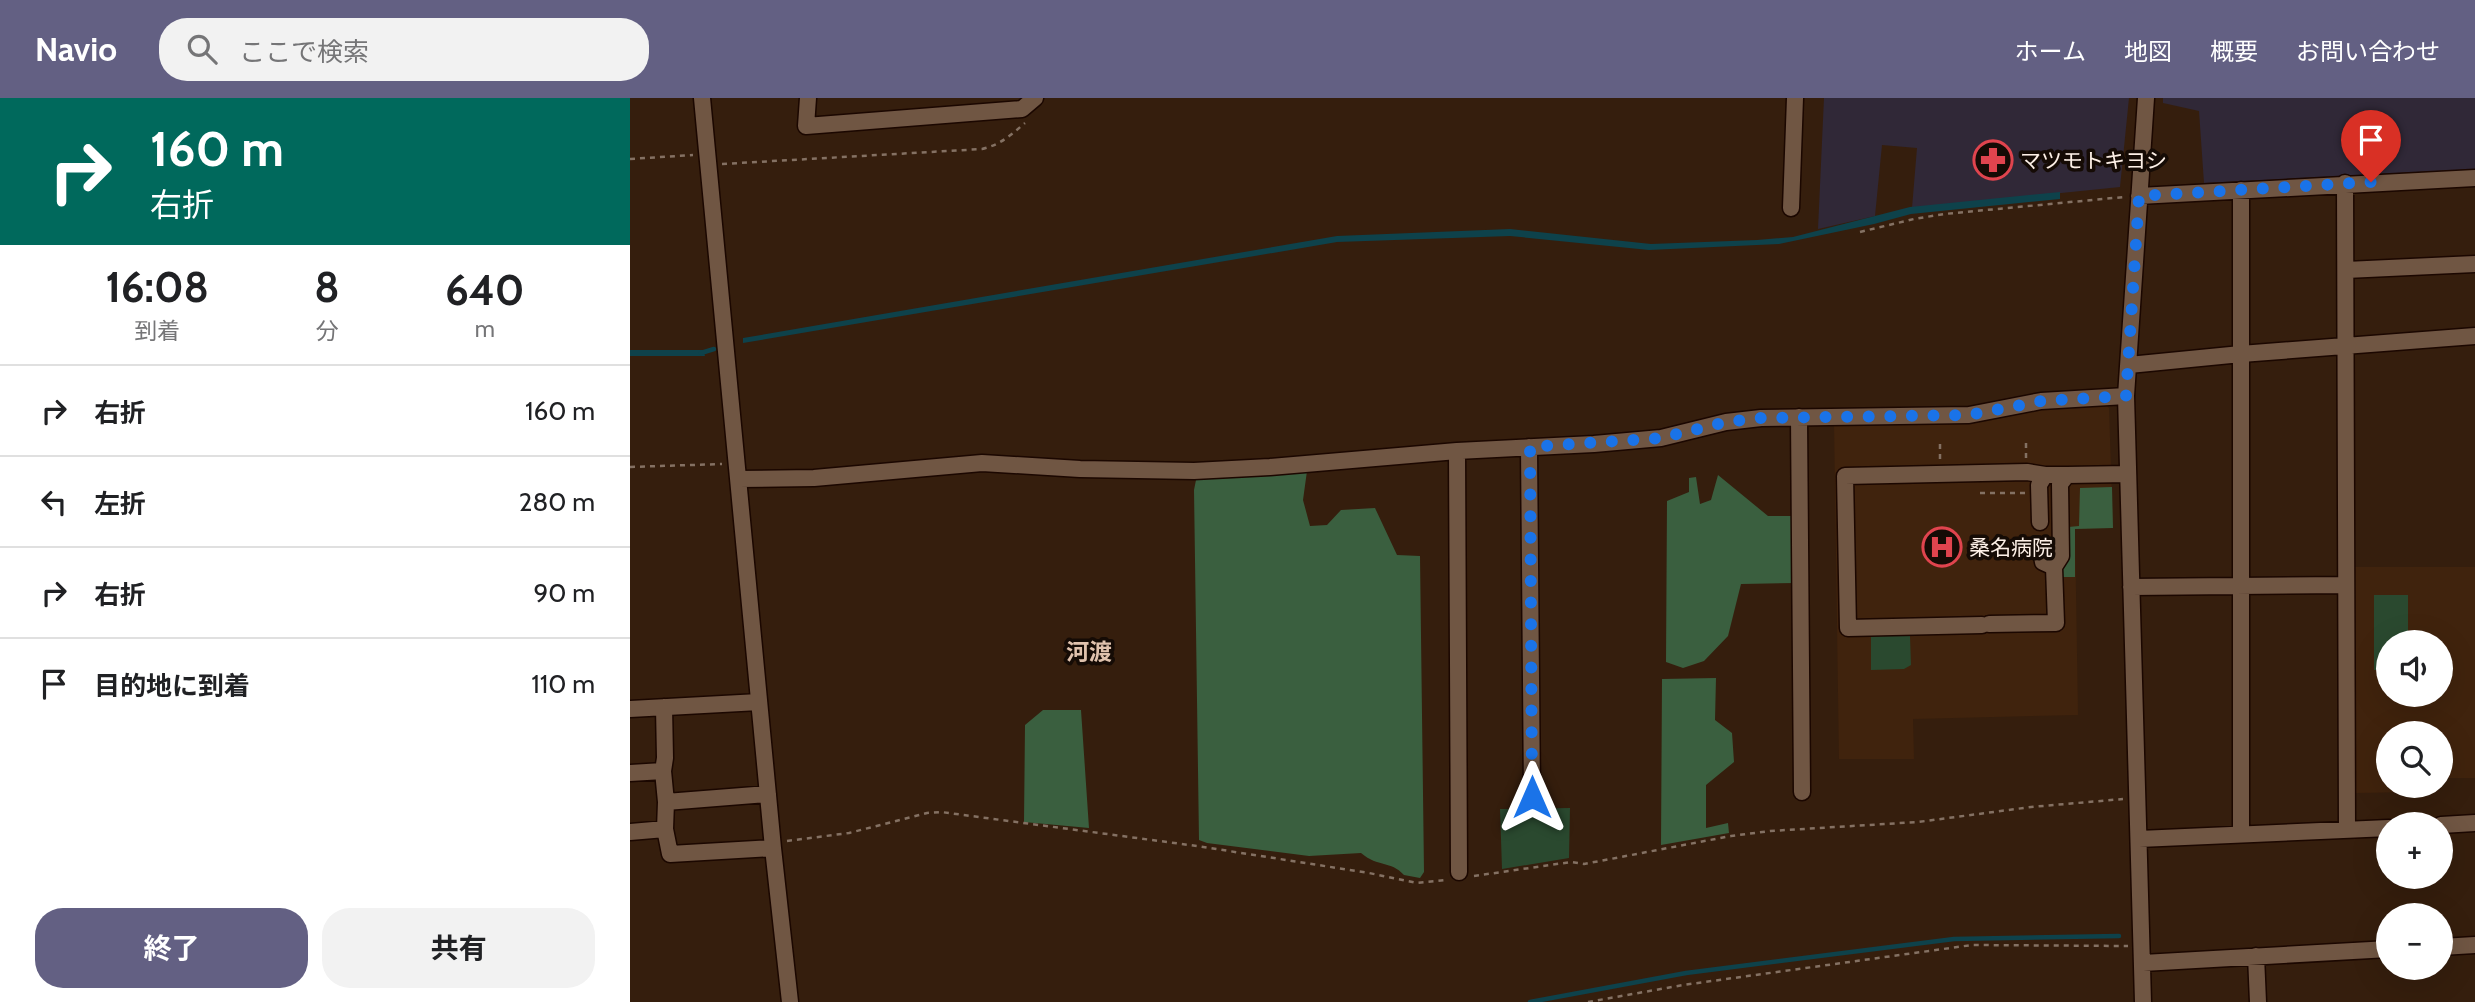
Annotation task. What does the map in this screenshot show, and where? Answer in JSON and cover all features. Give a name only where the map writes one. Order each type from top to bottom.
[{"type":"street","points":[[702,98],[790,1002]]},
{"type":"street","points":[[808,98],[806,126],[1022,109],[1035,98]]},
{"type":"street","points":[[1791,208],[1794,98]]},
{"type":"street","points":[[2143,1002],[2126,396],[2146,98]]},
{"type":"street","points":[[2139,196],[2475,178]]},
{"type":"street","points":[[2345,183],[2347,830]]},
{"type":"street","points":[[2241,190],[2241,834]]},
{"type":"street","points":[[2346,270],[2475,264]]},
{"type":"street","points":[[2129,365],[2475,337]]},
{"type":"street","points":[[737,471],[814,478],[982,464],[1194,471],[1270,467],[1457,451],[1661,438],[1726,422],[1799,417],[1969,415],[2042,401],[2126,396]]},
{"type":"street","points":[[1799,417],[1802,792]]},
{"type":"street","points":[[1530,447],[1532,797]]},
{"type":"street","points":[[1457,451],[1460,872]]},
{"type":"street","points":[[2067,475],[2060,484],[2062,556],[2054,567],[2056,623],[1848,628],[1845,476],[2027,472],[2045,475],[2128,474]]},
{"type":"street","points":[[2040,522],[2039,485],[2045,475]]},
{"type":"street","points":[[2040,545],[2043,562],[2054,567]]},
{"type":"street","points":[[2131,587],[2346,585]]},
{"type":"street","points":[[630,709],[759,702]]},
{"type":"street","points":[[664,707],[665,829],[670,854],[773,848]]},
{"type":"street","points":[[630,773],[663,771]]},
{"type":"street","points":[[666,802],[768,794]]},
{"type":"street","points":[[2453,824],[2475,823]]},
{"type":"street","points":[[630,832],[665,829]]},
{"type":"street","points":[[2139,839],[2376,829]]},
{"type":"street","points":[[2453,946],[2475,945]]},
{"type":"street","points":[[2143,963],[2376,950]]},
{"type":"street","points":[[2256,956],[2258,1002]]},
{"type":"path","points":[[630,159],[709,160],[982,149],[995,146],[1027,122]]},
{"type":"path","points":[[1860,232],[1944,214],[2139,196]]},
{"type":"path","points":[[630,467],[737,471]]},
{"type":"path","points":[[1980,494],[2028,495]]},
{"type":"path","points":[[1588,1002],[1683,985],[1972,945],[2141,946]]},
{"type":"shaded area","points":[[1824,98],[2129,98],[2120,187],[1912,208],[1917,148],[1882,145],[1875,216],[1818,229]]},
{"type":"shaded area","points":[[2163,98],[2475,98],[2475,169],[2204,183],[2199,111],[2163,103]]},
{"type":"shaded area","points":[[2102,401],[2109,408],[2113,528],[2075,529],[2078,715],[1913,719],[1914,759],[1839,759],[1834,421]]},
{"type":"shaded area","points":[[2354,567],[2475,567],[2475,778],[2453,778],[2453,721],[2376,721],[2376,793],[2356,793]]},
{"type":"green space","points":[[1307,471],[1303,500],[1310,526],[1327,525],[1341,510],[1375,508],[1397,555],[1420,556],[1424,872],[1420,878],[1404,875],[1394,867],[1373,861],[1361,853],[1309,856],[1199,840],[1194,490],[1197,475]]},
{"type":"green space","points":[[1718,475],[1768,516],[1794,516],[1796,583],[1741,584],[1728,636],[1704,661],[1683,668],[1666,662],[1667,501],[1689,492],[1689,478],[1696,477],[1700,504],[1711,500]]},
{"type":"green space","points":[[2112,487],[2113,528],[2075,529],[2075,577],[2059,577],[2068,527],[2079,526],[2080,488]]},
{"type":"green space","points":[[2374,595],[2408,595],[2408,630],[2376,630],[2374,670]]},
{"type":"green space","points":[[1871,636],[1910,636],[1911,665],[1904,669],[1871,670]]},
{"type":"green space","points":[[1716,678],[1715,720],[1732,733],[1734,762],[1706,785],[1706,828],[1728,823],[1729,833],[1661,845],[1662,679]]},
{"type":"green space","points":[[1043,710],[1081,710],[1089,828],[1024,822],[1025,725]]},
{"type":"green space","points":[[1570,808],[1569,858],[1502,869],[1500,809]]},
{"type":"water","points":[[2060,192],[2060,199],[1911,214],[1779,244],[1649,250],[1510,236],[1337,242],[743,343],[743,338],[1337,236],[1510,229],[1651,244],[1757,240],[1793,237],[1910,207]]},
{"type":"water","points":[[630,350],[703,350],[705,356],[630,356]]},
{"type":"waterway","points":[[701,353],[714,349]]},
{"type":"waterway","points":[[1530,1002],[1686,973],[1954,939],[2119,936]]},
{"type":"place","name":"マツモトキヨシ","points":[[1993,160]]},
{"type":"place","name":"桑名病院","points":[[1942,547]]},
{"type":"district","name":"河渡","points":[[1089,652]]},
{"type":"route","points":[[1532,797],[1530,447],[1661,438],[1726,422],[1761,418],[1969,415],[2042,401],[2126,396],[2139,196],[2371,182]]}]
